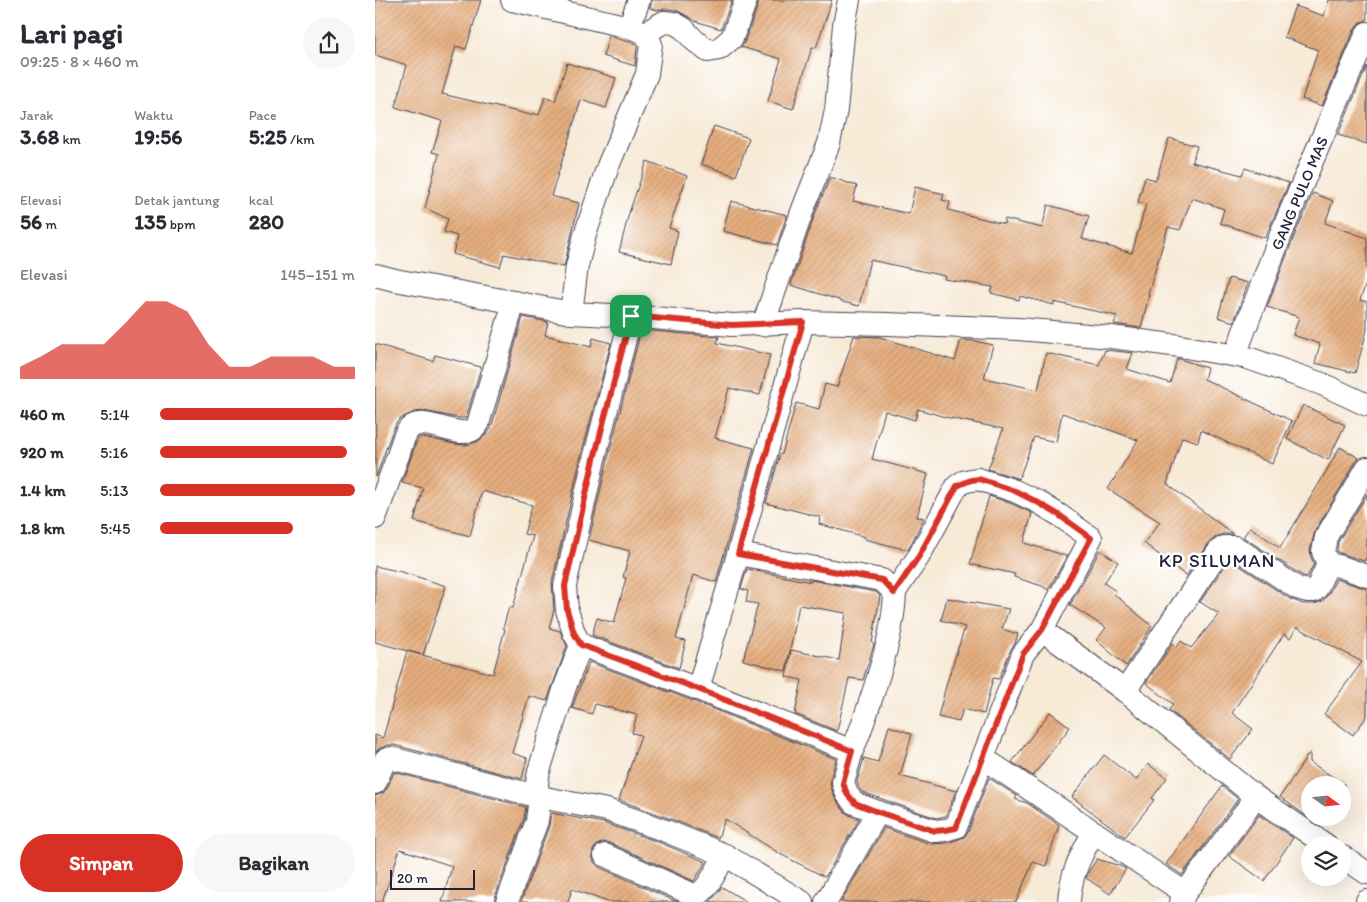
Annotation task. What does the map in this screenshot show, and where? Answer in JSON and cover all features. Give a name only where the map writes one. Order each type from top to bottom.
[{"type":"street","points":[[512,0],[637,30],[665,22],[674,23],[683,28],[708,51],[719,49],[732,38],[747,0]]},
{"type":"street","points":[[571,313],[577,266],[585,235],[608,166],[647,74],[651,44],[637,30],[639,0]]},
{"type":"street","points":[[763,324],[803,209],[829,143],[836,110],[849,0]]},
{"type":"street","name":"GANG PULO MAS","points":[[1235,355],[1283,229],[1367,33]]},
{"type":"street","points":[[375,275],[571,313],[732,325],[803,322],[1018,328],[1180,346],[1248,358],[1323,384],[1367,406]]},
{"type":"street","points":[[375,518],[403,440],[411,427],[415,424],[423,424],[469,432],[474,430],[478,424],[514,302]]},
{"type":"street","points":[[631,316],[594,459],[565,586],[567,610],[574,633],[581,645],[698,689],[852,751]]},
{"type":"street","points":[[698,689],[803,322]]},
{"type":"street","points":[[1125,691],[1218,552],[1224,547],[1235,548],[1297,588],[1314,591],[1328,564],[1323,552],[1326,537],[1367,468]]},
{"type":"street","points":[[738,554],[882,580],[894,593],[895,593],[895,604],[887,648],[843,783],[847,794],[855,803],[935,831],[956,828],[1023,654],[1042,630],[1091,538],[1059,515],[1015,491],[979,479],[971,480],[957,486],[919,556],[894,593]]},
{"type":"street","points":[[1328,564],[1367,576]]},
{"type":"street","points":[[1042,630],[1125,691],[1255,797],[1313,836]]},
{"type":"street","points":[[507,902],[534,832],[540,797],[537,783],[539,771],[565,687],[581,645]]},
{"type":"street","points":[[375,783],[385,760],[391,758],[540,797],[607,810],[725,855],[802,902]]},
{"type":"street","points":[[983,758],[1094,832],[1183,897],[1255,797]]},
{"type":"street","points":[[826,902],[878,812]]},
{"type":"street","points":[[1069,902],[1069,891],[1073,875],[1094,832]]},
{"type":"street","points":[[605,855],[696,896],[700,894],[710,881],[725,855]]},
{"type":"street","points":[[1351,862],[1367,873]]},
{"type":"building","points":[[375,0],[481,0],[466,49],[456,46],[442,94],[531,115],[532,113],[539,115],[545,97],[555,101],[567,63],[616,78],[606,108],[581,100],[551,196],[579,203],[564,267],[504,254],[500,267],[453,254],[457,236],[444,232],[448,219],[425,208],[439,154],[432,152],[442,121],[395,107],[407,65],[375,55]]},
{"type":"building","points":[[652,0],[732,0],[721,29],[695,21],[676,10],[650,8]]},
{"type":"building","points":[[759,0],[832,0],[816,48],[812,47],[793,109],[768,101],[781,59],[741,47]]},
{"type":"building","points":[[1329,0],[1367,0],[1367,20],[1360,22],[1355,28],[1322,106],[1302,99],[1318,50],[1284,37],[1295,6],[1324,16]]},
{"type":"building","points":[[609,36],[636,44],[635,66],[603,56]]},
{"type":"building","points":[[1367,66],[1367,144],[1338,135]]},
{"type":"building","points":[[714,126],[749,138],[736,176],[701,164]]},
{"type":"building","points":[[1169,138],[1197,146],[1192,162],[1242,175],[1245,168],[1289,183],[1265,238],[1220,223],[1224,209],[1192,198],[1180,230],[1168,227],[1148,294],[1141,328],[1114,324],[1117,316],[1054,302],[1054,305],[1020,296],[1019,300],[991,293],[993,287],[944,279],[945,276],[870,260],[859,306],[791,285],[815,214],[830,177],[857,186],[853,201],[909,214],[915,187],[944,194],[942,200],[950,202],[948,210],[1004,224],[1005,219],[1042,228],[1048,205],[1089,216],[1082,239],[1132,253],[1146,204],[1138,202],[1145,177],[1156,180]]},
{"type":"building","points":[[647,161],[687,176],[669,228],[678,231],[671,264],[619,252],[629,213]]},
{"type":"building","points":[[1313,193],[1333,201],[1325,223],[1367,238],[1367,281],[1360,300],[1367,302],[1367,330],[1355,373],[1315,363],[1320,344],[1293,335],[1299,317],[1267,307]]},
{"type":"building","points":[[731,201],[787,215],[777,245],[723,231]]},
{"type":"building","points":[[1229,278],[1248,283],[1234,322],[1218,317]]},
{"type":"building","points":[[523,317],[548,322],[545,335],[591,347],[593,338],[611,343],[581,456],[552,583],[554,610],[549,628],[560,631],[567,646],[547,701],[529,696],[512,753],[527,758],[522,779],[394,745],[387,745],[375,752],[375,735],[383,738],[407,651],[493,674],[509,607],[513,608],[533,536],[524,534],[532,505],[482,491],[470,536],[414,521],[423,488],[402,483],[416,443],[420,437],[465,445],[477,442],[487,434],[491,428]]},
{"type":"building","points":[[641,330],[719,337],[717,343],[770,355],[760,395],[729,388],[715,438],[754,448],[716,582],[693,575],[676,639],[686,641],[679,668],[592,635],[597,618],[614,623],[626,578],[623,577],[630,551],[589,540]]},
{"type":"building","points":[[854,336],[880,337],[955,361],[961,340],[993,345],[984,378],[1038,390],[1046,353],[1099,365],[1105,350],[1133,353],[1127,369],[1170,383],[1177,359],[1180,359],[1207,368],[1204,379],[1292,421],[1272,464],[1201,430],[1198,442],[1182,437],[1167,484],[1233,534],[1223,534],[1210,542],[1186,576],[1144,543],[1160,522],[1108,489],[1138,440],[1062,413],[1056,442],[1034,437],[1019,479],[988,469],[1003,429],[945,417],[918,409],[915,420],[885,411],[872,459],[928,474],[917,517],[924,518],[908,550],[864,539],[865,537],[819,524],[820,517],[766,503],[796,403],[819,409],[825,384],[837,387]]},
{"type":"building","points":[[375,344],[433,361],[435,355],[481,367],[466,418],[424,411],[414,412],[403,417],[397,422],[392,432],[376,477]]},
{"type":"building","points":[[1303,405],[1345,425],[1328,460],[1287,439]]},
{"type":"building","points":[[1340,447],[1359,458],[1315,531],[1310,550],[1314,564],[1307,577],[1303,576],[1243,537],[1250,527],[1280,548]]},
{"type":"building","points":[[1367,494],[1367,557],[1364,561],[1337,551],[1338,542]]},
{"type":"building","points":[[989,496],[1032,513],[1024,543],[1067,556],[1048,590],[1042,586],[1014,577],[1015,574],[970,564]]},
{"type":"building","points":[[1100,550],[1118,562],[1104,583],[1116,591],[1114,594],[1152,626],[1126,666],[1096,640],[1106,628],[1070,605]]},
{"type":"building","points":[[1229,560],[1290,599],[1303,604],[1314,604],[1323,601],[1336,579],[1367,589],[1367,716],[1353,735],[1324,714],[1362,662],[1297,627],[1290,638],[1284,634],[1232,713],[1253,729],[1230,759],[1169,710],[1173,704],[1146,683],[1173,643],[1177,647],[1181,641],[1191,648],[1219,614],[1200,602]]},
{"type":"building","points":[[375,566],[402,572],[446,586],[423,655],[375,642]]},
{"type":"building","points":[[747,569],[811,582],[811,580],[876,592],[880,596],[872,643],[874,644],[863,680],[849,678],[837,731],[795,714],[802,680],[786,677],[791,650],[839,660],[846,613],[799,605],[786,671],[743,660],[758,604],[746,602],[748,591],[741,589]]},
{"type":"building","points":[[947,598],[1009,609],[1002,629],[1018,634],[999,679],[993,678],[984,714],[963,709],[959,722],[938,717],[965,627],[941,620]]},
{"type":"building","points":[[589,662],[693,701],[836,759],[830,780],[835,798],[844,811],[859,819],[825,877],[780,854],[725,819],[718,838],[619,800],[641,735],[632,733],[637,715],[595,704],[592,714],[572,708]]},
{"type":"building","points":[[1050,712],[1070,727],[1033,776],[1012,762]]},
{"type":"building","points":[[889,726],[912,734],[900,776],[956,791],[946,816],[936,818],[862,792],[859,788],[857,782],[864,758],[878,762]]},
{"type":"building","points":[[1310,752],[1310,762],[1331,776],[1301,776],[1301,812],[1280,797]]},
{"type":"building","points":[[1104,755],[1136,780],[1148,764],[1167,778],[1152,798],[1154,800],[1125,837],[1072,797]]},
{"type":"building","points":[[394,772],[526,807],[524,818],[494,902],[442,902],[452,866],[400,849],[382,902],[375,902],[375,796],[383,793],[387,788]]},
{"type":"building","points":[[989,778],[1017,796],[1015,799],[1027,803],[1059,825],[1046,866],[1033,862],[1016,902],[841,902],[884,828],[931,844],[948,843],[964,837],[968,832]]},
{"type":"building","points":[[1222,786],[1238,799],[1182,875],[1166,864]]},
{"type":"building","points":[[551,813],[604,823],[661,843],[706,862],[694,881],[610,843],[603,842],[593,850],[592,856],[594,862],[599,867],[677,902],[608,902],[572,889],[568,902],[521,902],[549,826]]},
{"type":"building","points":[[1259,815],[1293,838],[1264,881],[1229,856]]},
{"type":"building","points":[[1097,859],[1126,869],[1110,894],[1086,878]]},
{"type":"building","points":[[722,887],[747,902],[710,902]]},
{"type":"district","name":"KP SILUMAN","points":[[1217,560]]},
{"type":"route","points":[[631,316],[732,325],[803,322],[738,554],[882,580],[894,593],[919,556],[957,486],[963,482],[979,479],[1015,491],[1037,502],[1091,538],[1042,630],[1023,654],[956,828],[935,831],[855,803],[847,794],[843,783],[852,751],[698,689],[581,645],[574,633],[567,610],[565,586],[594,459],[631,316]]}]
